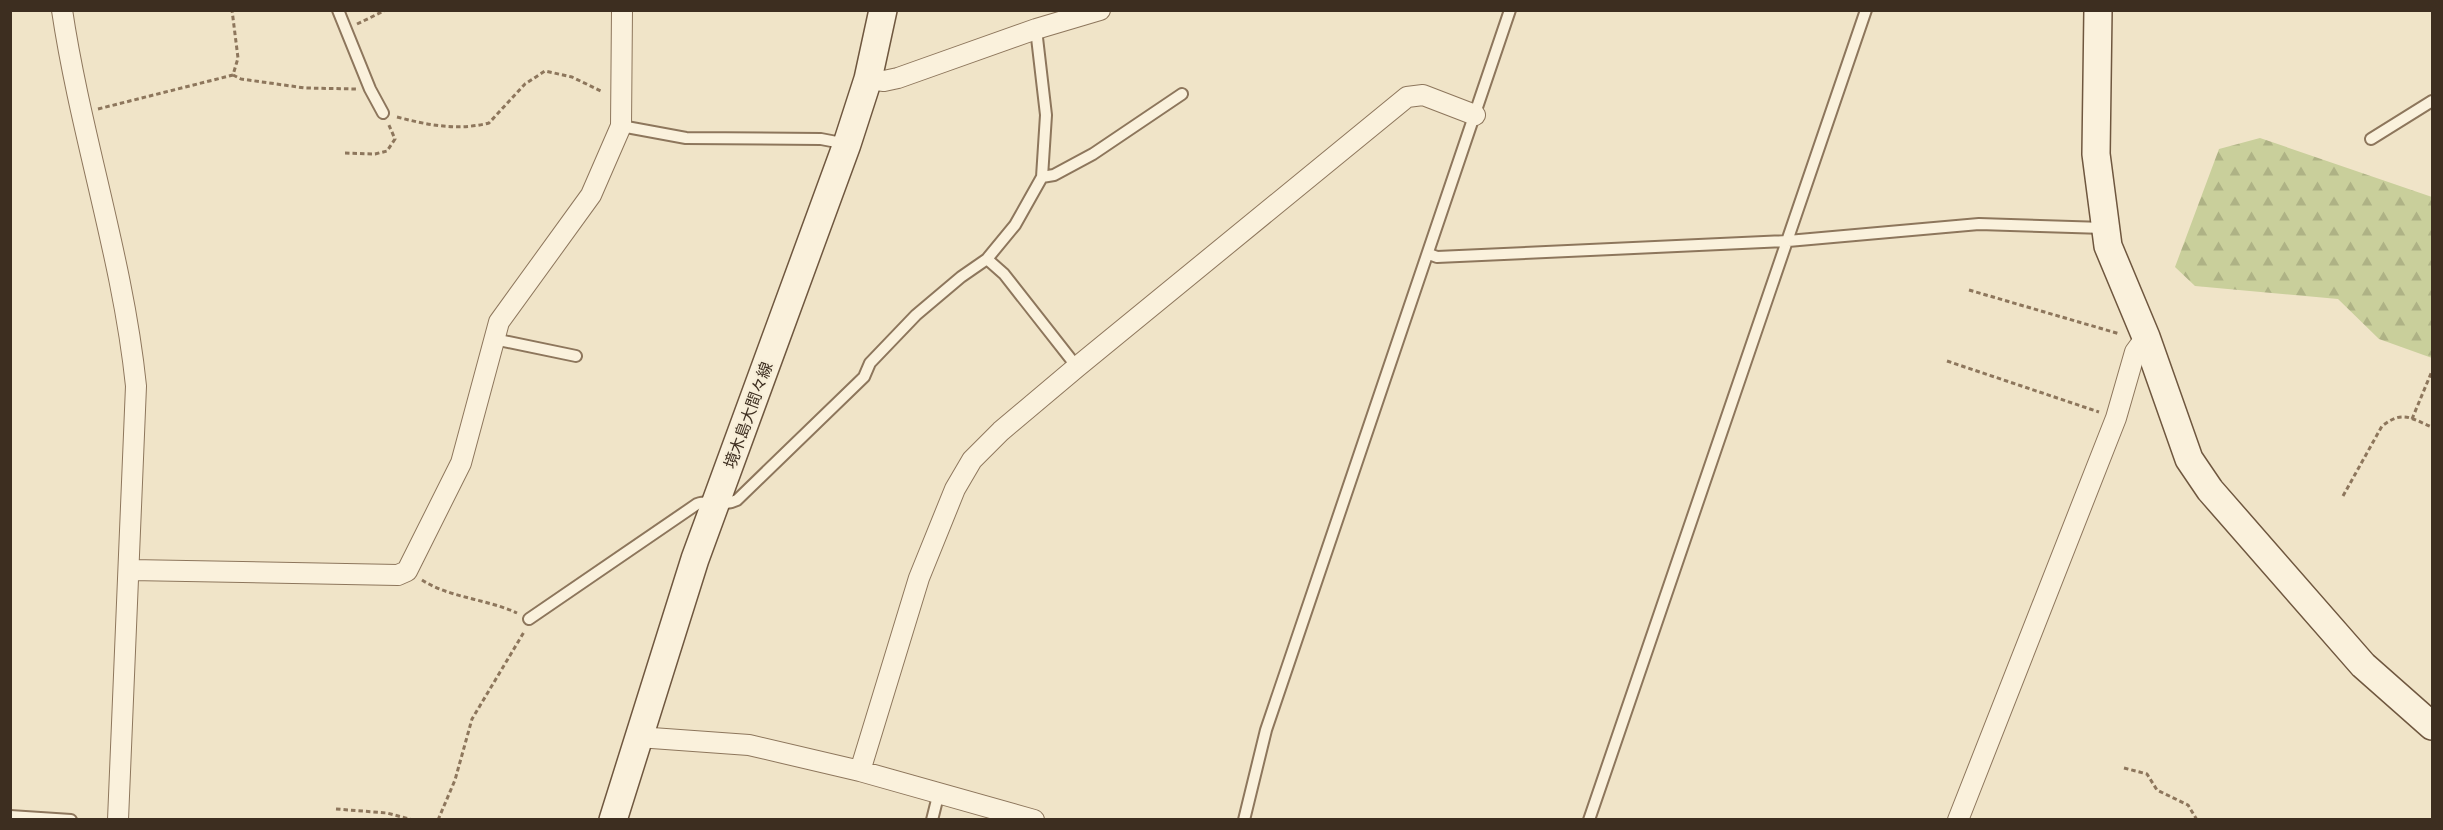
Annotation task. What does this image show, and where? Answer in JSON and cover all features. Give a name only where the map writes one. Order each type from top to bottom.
[{"type":"main road","name":"境木島大間々線","points":[[613,819],[695,559],[847,144],[868,79],[883,10]]},
{"type":"main road","points":[[2098,10],[2096,154],[2104,228],[2141,345],[2189,459],[2210,490],[2363,665],[2433,726]]},
{"type":"street","points":[[62,10],[80,114],[110,241],[134,365],[137,412],[118,819]]},
{"type":"street","points":[[131,570],[398,575],[407,571],[461,463],[479,404],[499,322],[591,195],[621,126],[622,10]]},
{"type":"street","points":[[868,79],[884,81],[898,78],[1036,29],[1100,10]]},
{"type":"street","points":[[861,771],[919,578],[963,472],[1001,431],[1407,98],[1423,95],[1475,115]]},
{"type":"street","points":[[1958,819],[2116,418],[2141,345]]},
{"type":"street","points":[[638,737],[749,745],[861,771],[1034,819]]},
{"type":"lane","points":[[338,10],[344,30],[383,114]]},
{"type":"lane","points":[[1244,819],[1266,730],[1510,10]]},
{"type":"lane","points":[[1588,819],[1866,10]]},
{"type":"lane","points":[[530,619],[697,504],[703,502],[728,505],[752,488],[864,377],[870,363],[916,315],[961,277],[987,259],[1016,225],[1042,177],[1046,115],[1036,29]]},
{"type":"lane","points":[[1042,177],[1054,175],[1093,154],[1182,94]]},
{"type":"lane","points":[[2371,139],[2433,101]]},
{"type":"lane","points":[[621,126],[686,138],[820,139],[847,144]]},
{"type":"lane","points":[[1429,254],[1437,257],[1788,241],[1979,224],[2104,228]]},
{"type":"lane","points":[[987,259],[1004,274],[1077,367]]},
{"type":"lane","points":[[494,339],[576,356]]},
{"type":"lane","points":[[932,819],[939,792]]},
{"type":"lane","points":[[10,816],[71,819]]},
{"type":"path","points":[[232,10],[238,58],[233,75]]},
{"type":"path","points":[[344,30],[386,10]]},
{"type":"path","points":[[383,114],[429,125],[453,127],[489,123],[525,84],[545,71],[572,77],[622,99]]},
{"type":"path","points":[[80,114],[233,75],[241,79],[305,88],[370,89]]},
{"type":"path","points":[[345,153],[375,154],[387,151],[392,146],[395,139],[383,114]]},
{"type":"path","points":[[1969,290],[2136,339],[2141,345]]},
{"type":"path","points":[[1947,361],[2116,418]]},
{"type":"path","points":[[2412,419],[2433,371]]},
{"type":"path","points":[[2343,496],[2382,426],[2398,416],[2433,427]]},
{"type":"path","points":[[407,571],[434,588],[495,603],[530,619],[522,640],[491,684],[472,719],[455,780],[438,819]]},
{"type":"path","points":[[2124,768],[2147,774],[2157,790],[2188,805],[2197,819]]},
{"type":"path","points":[[336,809],[387,813],[413,819]]},
{"type":"green space","points":[[2260,138],[2432,197],[2432,358],[2379,339],[2338,299],[2195,286],[2175,267],[2219,149]]}]
